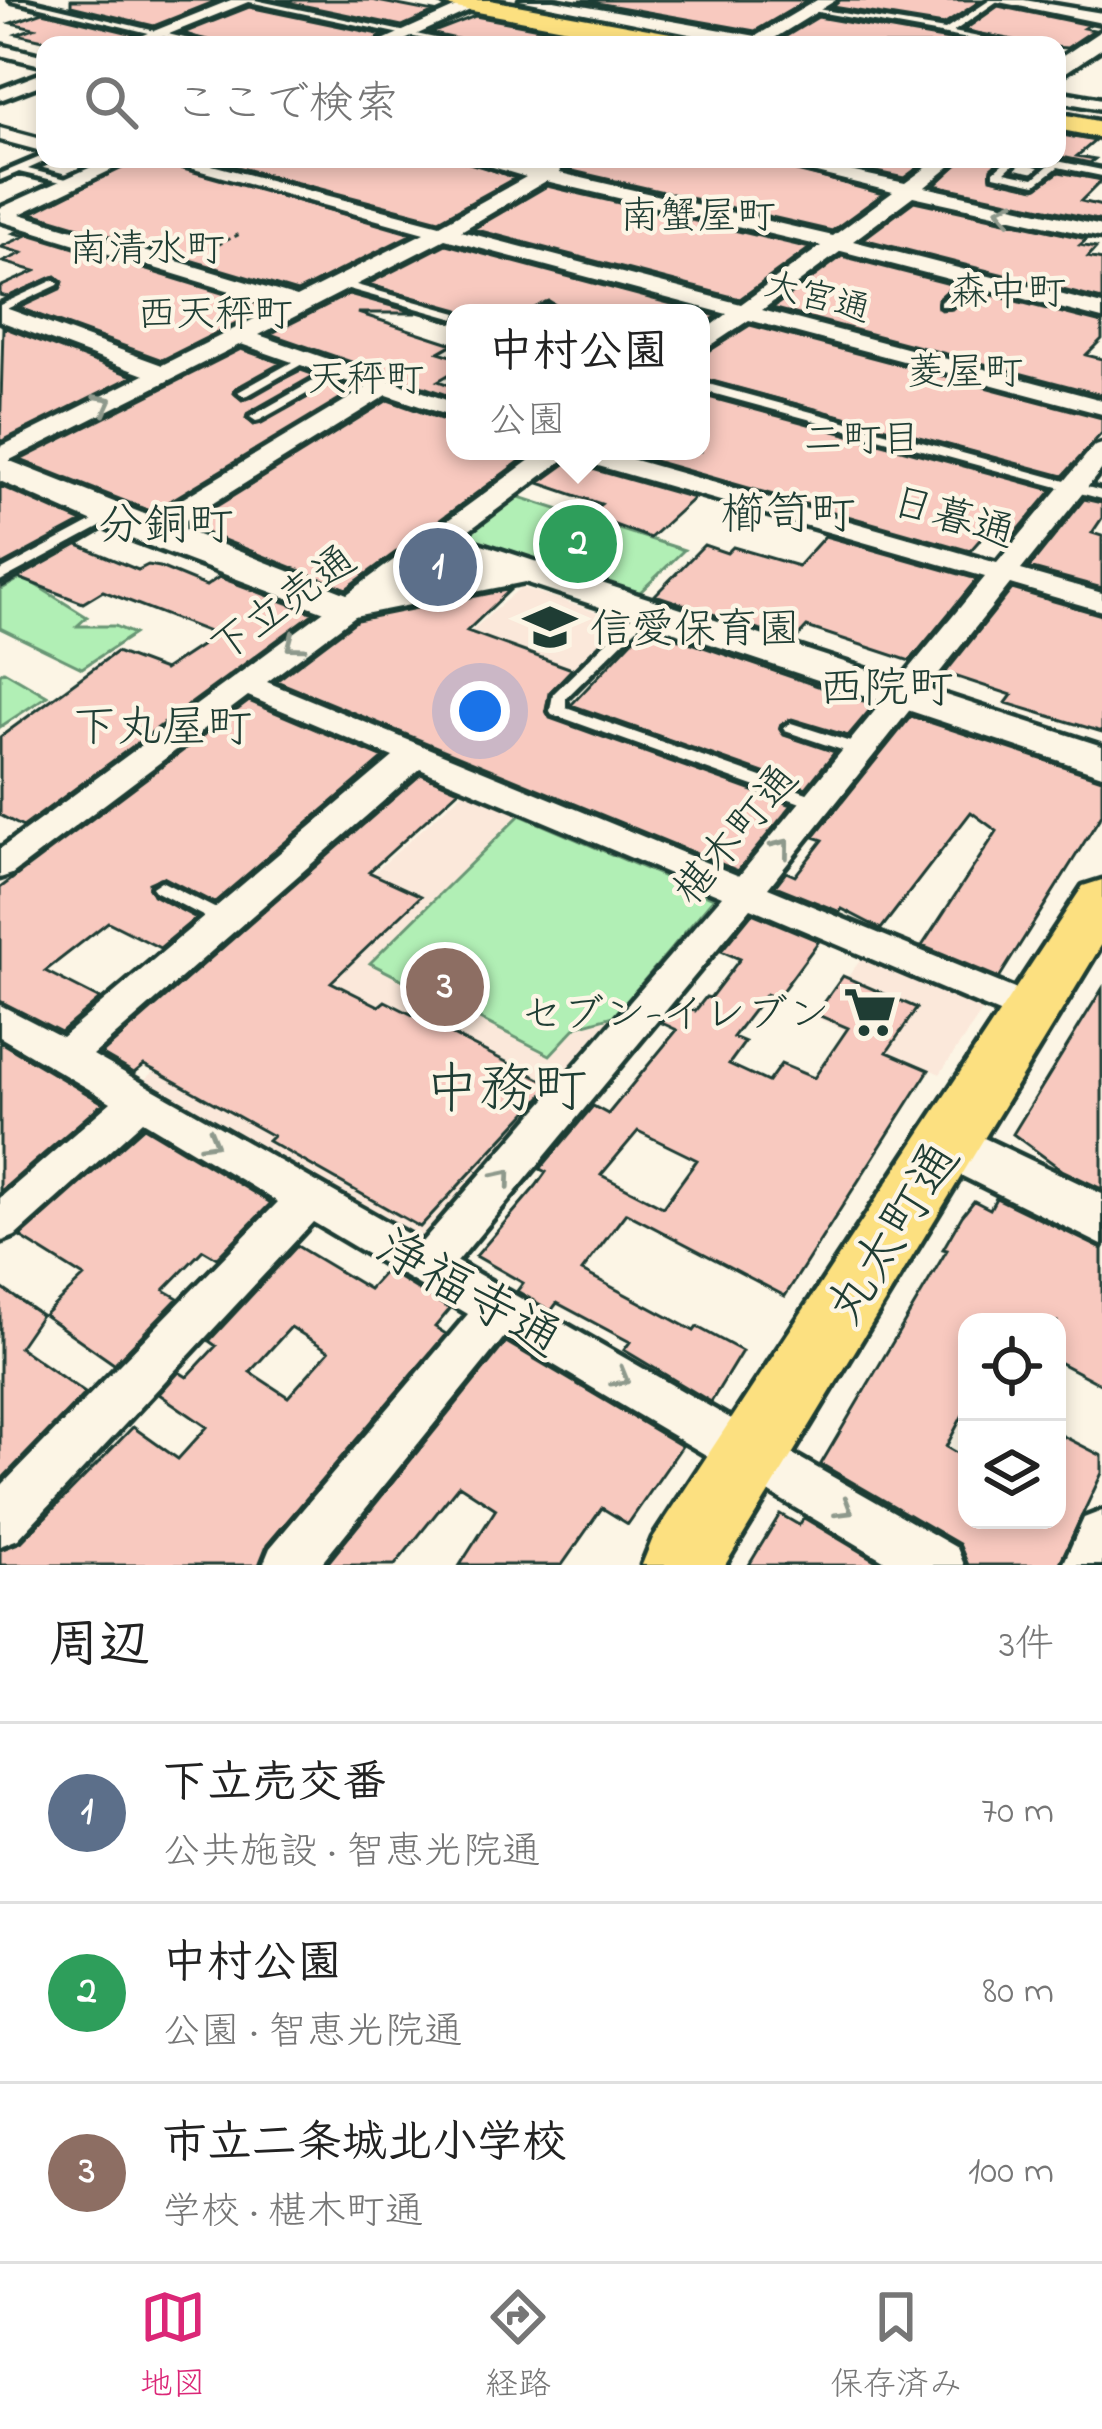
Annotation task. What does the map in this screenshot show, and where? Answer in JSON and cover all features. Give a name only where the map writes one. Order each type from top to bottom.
[{"type":"main road","points":[[412,0],[472,3],[645,36]]},
{"type":"main road","points":[[472,3],[613,36]]},
{"type":"main road","points":[[1066,119],[1102,126]]},
{"type":"main road","name":"丸太町通","points":[[681,1565],[1102,899]]},
{"type":"street","points":[[150,36],[244,0]]},
{"type":"street","points":[[529,0],[718,36]]},
{"type":"street","points":[[767,36],[828,0]]},
{"type":"street","points":[[996,0],[1102,18]]},
{"type":"street","points":[[400,36],[472,3]]},
{"type":"street","points":[[1067,54],[1102,37]]},
{"type":"street","points":[[0,50],[36,59]]},
{"type":"street","points":[[4,90],[36,80]]},
{"type":"street","points":[[4,90],[36,96]]},
{"type":"street","points":[[1066,98],[1102,104]]},
{"type":"street","points":[[0,134],[36,144]]},
{"type":"street","points":[[0,214],[98,168]]},
{"type":"street","name":"大宮通","points":[[202,168],[1102,407]]},
{"type":"street","points":[[517,168],[1102,312]]},
{"type":"street","points":[[0,457],[445,231],[555,168]]},
{"type":"street","points":[[810,168],[1102,232]]},
{"type":"street","points":[[710,338],[938,168]]},
{"type":"street","points":[[0,214],[299,305]]},
{"type":"street","points":[[0,311],[161,373]]},
{"type":"street","points":[[238,335],[446,408]]},
{"type":"street","points":[[128,524],[384,387]]},
{"type":"street","name":"椹木町通","points":[[428,1266],[746,891],[1005,573],[1088,491],[1102,452]]},
{"type":"street","name":"下立売通","points":[[0,866],[546,460]]},
{"type":"street","name":"日暮通","points":[[607,460],[1102,602]]},
{"type":"street","points":[[0,468],[128,524],[344,606],[527,570]]},
{"type":"street","points":[[438,542],[1102,761]]},
{"type":"street","points":[[243,683],[1031,1011]]},
{"type":"street","points":[[65,1057],[418,753]]},
{"type":"street","name":"浄福寺通","points":[[0,1019],[939,1565]]},
{"type":"street","points":[[0,1224],[140,1100]]},
{"type":"street","points":[[948,1143],[1102,1221]]},
{"type":"street","points":[[0,1522],[309,1198]]},
{"type":"street","points":[[288,1565],[500,1308]]},
{"type":"street","points":[[1088,1565],[1102,1535]]},
{"type":"lane","points":[[15,0],[171,36]]},
{"type":"lane","points":[[244,0],[421,36]]},
{"type":"lane","points":[[946,33],[996,0]]},
{"type":"lane","points":[[811,10],[964,36]]},
{"type":"lane","points":[[0,177],[36,162]]},
{"type":"lane","points":[[1066,166],[1102,173]]},
{"type":"lane","points":[[1003,168],[997,173],[1036,181],[1051,168]]},
{"type":"lane","points":[[18,169],[71,183]]},
{"type":"lane","points":[[945,304],[974,279]]},
{"type":"lane","points":[[0,311],[54,283]]},
{"type":"lane","points":[[342,284],[446,313]]},
{"type":"lane","points":[[244,392],[304,359]]},
{"type":"lane","points":[[256,417],[338,371]]},
{"type":"lane","points":[[710,388],[1088,491]]},
{"type":"lane","points":[[0,577],[128,524]]},
{"type":"lane","points":[[647,610],[558,698],[558,711],[818,803]]},
{"type":"lane","points":[[791,728],[860,751]]},
{"type":"lane","points":[[161,886],[224,920]]},
{"type":"path","points":[[175,265],[242,233]]},
{"type":"shaded area","name":"信愛保育園","points":[[521,587],[629,623],[581,671],[470,632]]},
{"type":"shaded area","points":[[470,786],[724,894],[422,1238],[145,1079]]},
{"type":"shaded area","points":[[868,950],[988,1002],[940,1074],[817,1018]]},
{"type":"green space","points":[[510,494],[684,550],[639,593],[471,538],[468,527]]},
{"type":"green space","points":[[23,577],[87,617],[77,626],[115,626],[134,634],[82,668],[0,628],[0,590]]},
{"type":"green space","points":[[4,671],[47,696],[0,727],[0,674]]},
{"type":"green space","points":[[520,815],[714,898],[614,1016],[577,1026],[550,1055],[370,963]]},
{"type":"building","points":[[71,0],[219,0],[154,26],[71,6]]},
{"type":"building","points":[[277,0],[372,0],[434,12],[402,26]]},
{"type":"building","points":[[580,0],[808,0],[755,31]]},
{"type":"building","points":[[840,0],[982,0],[944,25],[833,7]]},
{"type":"building","points":[[998,6],[1089,25],[1084,28],[1094,30],[1067,48],[1066,36],[988,36],[964,30]]},
{"type":"building","points":[[249,7],[383,35],[192,36],[183,33]]},
{"type":"building","points":[[43,12],[134,34],[36,38],[17,34],[34,28],[11,23]]},
{"type":"building","points":[[475,16],[581,36],[441,36],[431,33]]},
{"type":"building","points":[[818,17],[926,36],[786,36]]},
{"type":"building","points":[[1066,136],[1095,141],[1077,156],[1095,159],[1090,163],[1066,158]]},
{"type":"building","points":[[120,168],[185,168],[412,234],[297,292],[32,213]]},
{"type":"building","points":[[241,168],[487,168],[515,178],[439,220]]},
{"type":"building","points":[[789,168],[883,194],[832,231],[564,169]]},
{"type":"building","points":[[858,168],[918,168],[904,178]]},
{"type":"building","points":[[953,168],[991,168],[991,178],[1035,188],[1059,172],[1102,180],[1081,201],[1102,206],[1102,221],[935,185]]},
{"type":"building","points":[[547,186],[810,248],[740,299],[473,229]]},
{"type":"building","points":[[914,201],[1087,239],[1080,245],[1096,248],[1088,257],[1102,260],[1102,300],[863,239]]},
{"type":"building","points":[[19,231],[268,307],[162,360],[19,308],[60,289],[63,282],[56,276],[7,297],[0,295],[0,287],[35,271],[3,262],[22,253],[1,247],[25,236],[14,233]]},
{"type":"building","points":[[446,244],[672,304],[549,301],[446,304],[446,308],[368,284]]},
{"type":"building","points":[[842,256],[954,285],[938,299],[941,310],[952,309],[973,290],[1102,323],[1102,339],[1086,355],[1102,359],[1102,395],[772,308]]},
{"type":"building","points":[[349,294],[417,313],[358,313],[446,342],[439,352],[446,354],[446,376],[438,381],[446,384],[446,395],[270,334]]},
{"type":"building","points":[[750,325],[1102,418],[1102,433],[1063,476],[710,380],[710,350]]},
{"type":"building","points":[[3,327],[133,376],[0,442]]},
{"type":"building","points":[[241,349],[281,363],[236,388],[234,393],[242,400],[301,370],[315,375],[248,413],[246,418],[254,425],[336,382],[356,389],[152,512],[20,460]]},
{"type":"building","points":[[710,397],[1052,490],[1016,533],[992,526],[970,551],[651,460],[710,460]]},
{"type":"building","points":[[388,400],[446,421],[446,460],[522,460],[346,589],[186,525]]},
{"type":"building","points":[[568,462],[694,498],[650,538],[587,515],[601,504],[539,483]]},
{"type":"building","points":[[0,486],[82,522],[0,566]]},
{"type":"building","points":[[1084,499],[1102,503],[1102,518],[1092,533],[1102,536],[1102,588],[1029,568]]},
{"type":"building","points":[[102,531],[78,545],[138,570],[148,565],[160,567],[206,586],[219,577],[314,613],[23,827],[0,815],[0,737],[116,652],[164,670],[217,635],[103,591],[83,603],[19,578],[0,588]]},
{"type":"building","points":[[825,536],[977,579],[910,661],[807,627],[794,641],[655,595],[704,545],[727,553],[733,547],[798,566]]},
{"type":"building","points":[[511,589],[467,631],[572,669],[549,693],[546,710],[550,718],[792,805],[738,871],[276,681],[357,620]]},
{"type":"building","points":[[1012,589],[1102,615],[1102,732],[1006,703],[1012,695],[945,673]]},
{"type":"building","points":[[645,627],[875,704],[848,736],[792,719],[781,724],[784,735],[835,752],[806,788],[571,705]]},
{"type":"building","points":[[249,701],[384,758],[214,903],[163,877],[149,883],[153,895],[196,918],[160,948],[108,922],[45,971],[100,999],[61,1032],[0,1001],[0,888]]},
{"type":"building","points":[[911,716],[1102,779],[1102,814],[999,978],[922,946],[997,831],[971,812],[881,929],[842,909],[775,886],[786,872],[795,876],[823,840],[814,837]]},
{"type":"building","points":[[421,774],[459,790],[369,872],[421,896],[331,982],[379,1006],[385,1001],[552,1085],[420,1227],[158,1072],[144,1065],[134,1073],[101,1054]]},
{"type":"building","points":[[752,913],[819,941],[777,998],[766,994],[733,1037],[745,1042],[729,1064],[768,1082],[781,1064],[814,1078],[848,1028],[816,1014],[843,976],[917,1008],[887,1052],[929,1070],[785,1296],[626,1213],[582,1271],[742,1351],[711,1402],[624,1350],[630,1342],[557,1303],[551,1311],[517,1291],[523,1283],[476,1256],[536,1186],[546,1172],[540,1169],[593,1106],[608,1114],[677,1030],[662,1023],[677,1004],[695,1011],[710,998],[740,959],[721,951]],"holes":[[[638,1131],[697,1160],[663,1207],[601,1175]]]},
{"type":"building","points":[[1102,989],[1102,1189],[1062,1170],[1013,1134]]},
{"type":"building","points":[[0,1042],[103,1103],[0,1192]]},
{"type":"building","points":[[144,1127],[271,1203],[217,1258],[203,1250],[164,1290],[178,1298],[114,1364],[44,1315],[84,1277],[20,1237]]},
{"type":"building","points":[[996,1198],[1102,1249],[1102,1385],[1066,1366],[1066,1313],[958,1313],[958,1424],[946,1447],[958,1454],[958,1529],[1066,1529],[1066,1438],[1102,1456],[1102,1473],[1059,1565],[968,1565],[959,1544],[821,1464],[947,1250],[943,1249],[962,1216],[974,1201],[990,1209]]},
{"type":"building","points":[[297,1246],[369,1289],[386,1270],[450,1309],[435,1327],[446,1334],[267,1545],[259,1565],[0,1565],[0,1550],[21,1542],[133,1427],[178,1459],[207,1427],[159,1394],[179,1372],[187,1377],[216,1346],[209,1341]],"holes":[[[291,1327],[329,1351],[288,1397],[250,1372]]]},
{"type":"building","points":[[0,1287],[41,1315],[19,1347],[85,1393],[0,1481]]},
{"type":"building","points":[[506,1342],[682,1446],[628,1524],[602,1508],[562,1565],[460,1565],[496,1509],[459,1485],[395,1565],[326,1565]]},
{"type":"building","points":[[780,1514],[799,1525],[804,1518],[883,1565],[749,1565]]},
{"type":"waterway","points":[[493,0],[694,36]]},
{"type":"place","name":"中村公園","points":[[578,544]]},
{"type":"place","name":"下立売交番","points":[[438,567]]},
{"type":"place","name":"信愛保育園","points":[[550,627]]},
{"type":"place","name":"市立二条城北小学校","points":[[445,987]]},
{"type":"place","name":"セブン-イレブン","points":[[870,1012]]},
{"type":"district","name":"南蟹屋町","points":[[698,214]]},
{"type":"district","name":"南清水町","points":[[147,247]]},
{"type":"district","name":"森中町","points":[[1008,290]]},
{"type":"district","name":"西天秤町","points":[[215,312]]},
{"type":"district","name":"菱屋町","points":[[965,370]]},
{"type":"district","name":"天秤町","points":[[366,377]]},
{"type":"district","name":"二町目","points":[[862,437]]},
{"type":"district","name":"櫛笥町","points":[[788,512]]},
{"type":"district","name":"分銅町","points":[[166,523]]},
{"type":"district","name":"西院町","points":[[886,686]]},
{"type":"district","name":"下丸屋町","points":[[162,725]]},
{"type":"district","name":"中務町","points":[[506,1087]]}]
